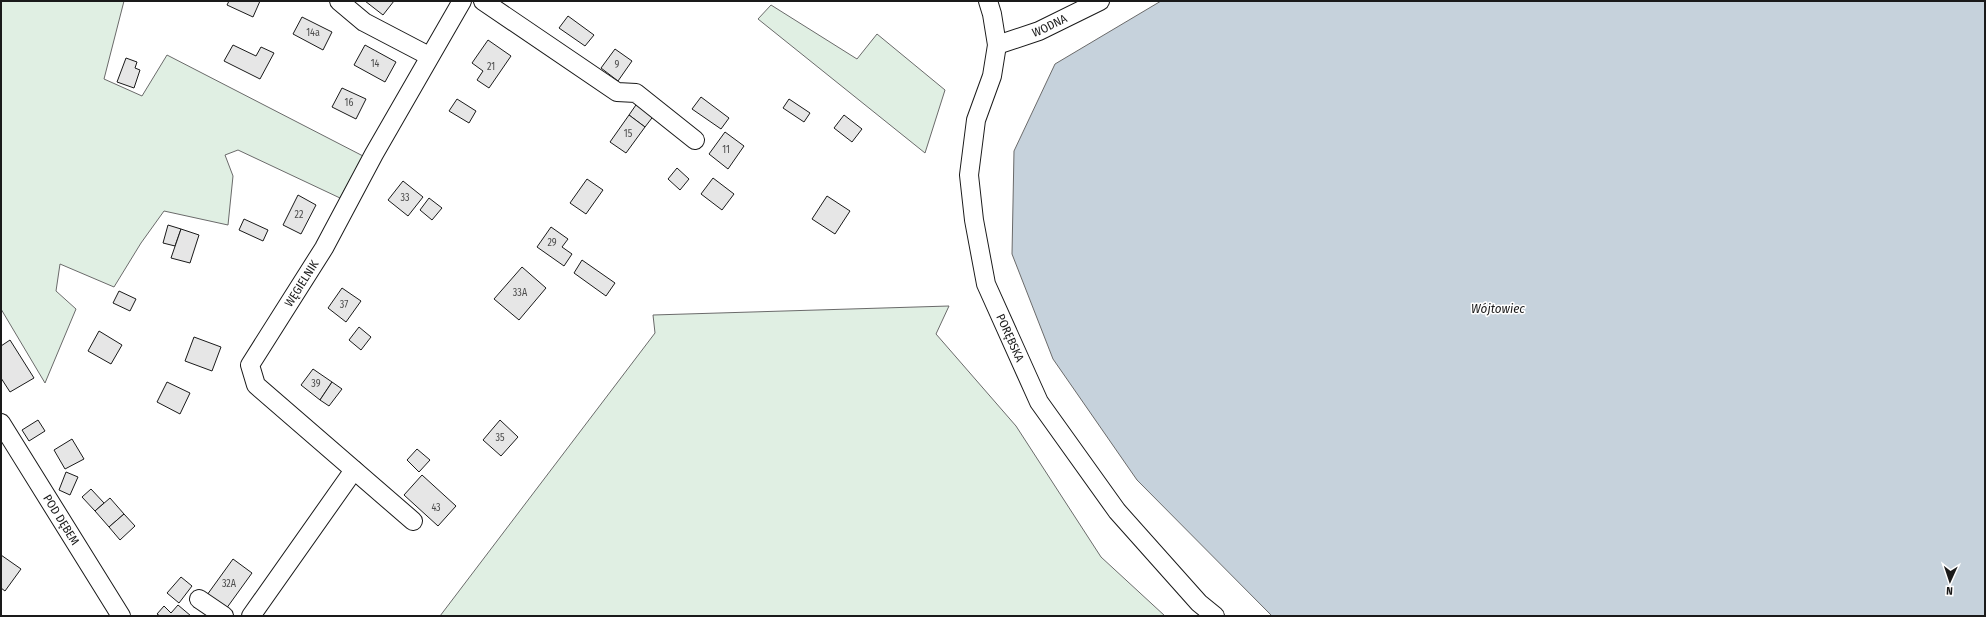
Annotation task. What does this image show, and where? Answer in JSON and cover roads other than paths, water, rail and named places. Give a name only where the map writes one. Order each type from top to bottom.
[{"type":"street","points":[[339,1],[364,22],[429,56]]},
{"type":"street","name":"WĘGIELNIK","points":[[413,521],[256,385],[250,365],[324,248],[374,154],[462,1]]},
{"type":"street","points":[[483,1],[617,92],[636,93],[695,140]]},
{"type":"street","name":"PORĘBSKA","points":[[988,1],[992,14],[997,45],[992,76],[976,120],[969,175],[974,220],[986,284],[1039,402],[1117,511],[1199,603],[1215,616]]},
{"type":"street","name":"WODNA","points":[[997,45],[1039,31],[1100,1]]},
{"type":"street","name":"POD DĘBEM","points":[[1,423],[121,616]]},
{"type":"street","points":[[251,616],[354,470]]},
{"type":"street","points":[[199,599],[224,616]]},
{"type":"water","name":"Wójtowiec","points":[[1161,1],[1985,1],[1985,616],[1272,616],[1137,480],[1053,359],[1012,254],[1014,151],[1055,64]]}]
